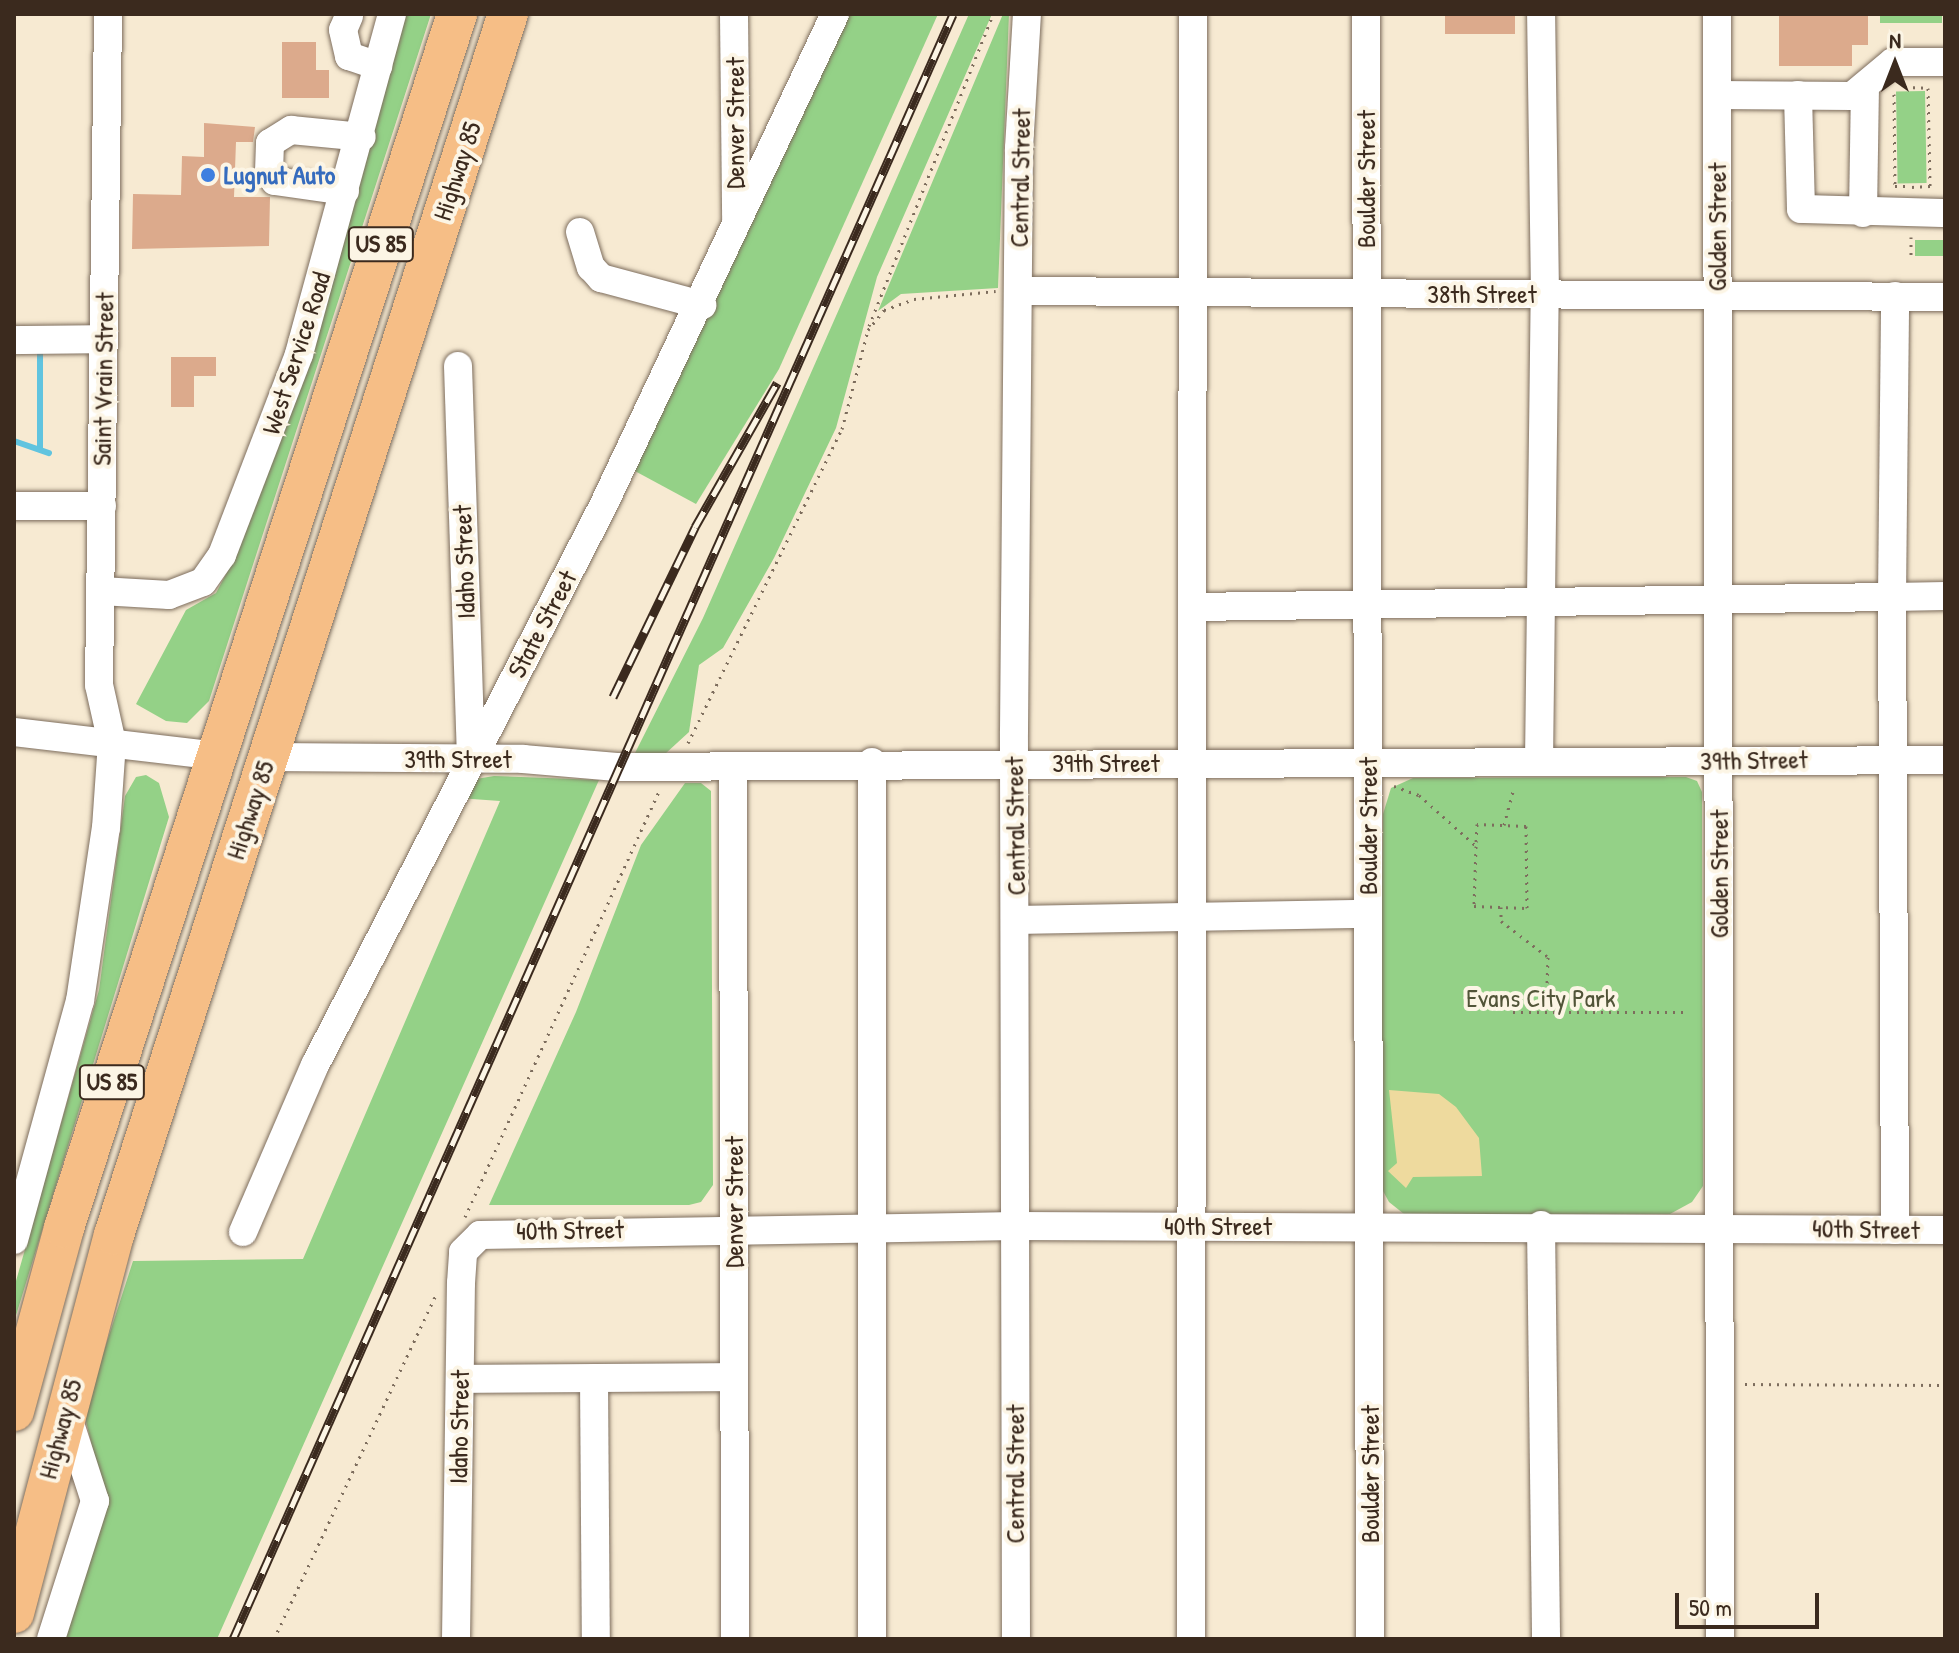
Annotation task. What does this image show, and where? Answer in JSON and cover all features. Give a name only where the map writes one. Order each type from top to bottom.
[{"type":"highway","points":[[437,75],[432,39],[439,14]]},
{"type":"highway","name":"Highway 85","points":[[14,1411],[64,1228],[457,14]]},
{"type":"highway","name":"Highway 85","points":[[14,1613],[65,1408],[118,1221],[508,14]]},
{"type":"street","name":"Saint Vrain Street","points":[[108,14],[99,685],[111,755]]},
{"type":"street","name":"Denver Street","points":[[734,14],[736,232]]},
{"type":"street","name":"State Street","points":[[243,1232],[315,1065],[702,305],[835,14]]},
{"type":"street","name":"Central Street","points":[[1016,1639],[1014,763],[1018,291],[1027,14]]},
{"type":"street","points":[[1191,1639],[1188,1227],[1193,14]]},
{"type":"street","name":"Boulder Street","points":[[1366,14],[1370,1639]]},
{"type":"street","points":[[1539,762],[1545,294],[1541,14]]},
{"type":"street","name":"Golden Street","points":[[1717,14],[1720,1639]]},
{"type":"street","points":[[378,66],[349,56],[343,30],[345,15],[390,21]]},
{"type":"street","name":"West Service Road","points":[[101,591],[169,595],[203,582],[222,555],[299,354],[362,137],[390,21]]},
{"type":"street","points":[[1717,95],[1852,96],[1893,62],[1945,62]]},
{"type":"street","points":[[1863,213],[1865,86]]},
{"type":"street","points":[[1798,95],[1801,209],[1945,213]]},
{"type":"street","points":[[345,191],[275,181],[269,172],[270,143],[291,130],[362,137]]},
{"type":"street","points":[[580,232],[591,267],[601,278],[702,305]]},
{"type":"street","name":"38th Street","points":[[1018,291],[1945,297]]},
{"type":"street","points":[[1895,296],[1892,597],[1895,1230]]},
{"type":"street","points":[[14,340],[104,339]]},
{"type":"street","name":"Idaho Street","points":[[458,366],[471,758]]},
{"type":"street","points":[[14,506],[102,506]]},
{"type":"street","points":[[1192,607],[1945,596]]},
{"type":"street","points":[[14,732],[111,755],[218,756]]},
{"type":"street","points":[[16,1223],[82,990],[100,890],[111,755]]},
{"type":"street","name":"39th Street","points":[[267,757],[471,758],[674,766],[872,762],[1945,760]]},
{"type":"street","points":[[872,762],[872,1639]]},
{"type":"street","name":"Denver Street","points":[[733,766],[735,1639]]},
{"type":"street","points":[[1015,920],[1368,914]]},
{"type":"street","name":"40th Street","points":[[491,1233],[735,1227],[1370,1225],[1945,1230]]},
{"type":"street","points":[[1541,1225],[1546,1639]]},
{"type":"street","name":"Idaho Street","points":[[456,1639],[463,1252],[469,1242],[491,1233]]},
{"type":"street","points":[[460,1379],[734,1377]]},
{"type":"street","points":[[594,1378],[596,1639]]},
{"type":"street","points":[[51,1639],[95,1501],[65,1408]]},
{"type":"path","points":[[463,1223],[674,766],[706,714],[842,429],[868,330],[993,14]]},
{"type":"path","points":[[1898,87],[1928,88],[1930,186],[1911,186],[1895,186],[1894,91],[1898,87]]},
{"type":"path","points":[[1911,186],[1911,199]]},
{"type":"path","points":[[1911,238],[1911,258]]},
{"type":"path","points":[[868,330],[884,310],[914,299],[1018,291]]},
{"type":"path","points":[[1394,786],[1419,795],[1476,846]]},
{"type":"path","points":[[1504,825],[1513,791]]},
{"type":"path","points":[[1477,824],[1504,825],[1526,826],[1527,908],[1474,906],[1477,824]]},
{"type":"path","points":[[1501,907],[1501,921],[1548,957],[1546,1013]]},
{"type":"path","points":[[1513,1012],[1688,1012]]},
{"type":"path","points":[[274,1639],[441,1283]]},
{"type":"path","points":[[1721,1384],[1945,1385]]},
{"type":"green space","points":[[406,14],[431,14],[209,701],[187,723],[166,721],[136,704],[186,610],[216,593],[233,561],[292,401]]},
{"type":"green space","points":[[846,14],[938,14],[779,369],[696,504],[633,470]]},
{"type":"green space","points":[[969,14],[992,14],[877,277],[836,428],[774,558],[723,648],[699,665],[689,732],[665,754],[635,753],[703,618]]},
{"type":"green space","points":[[1003,14],[1009,14],[998,288],[901,294],[878,311]]},
{"type":"green space","points":[[1880,14],[1942,14],[1942,23],[1880,23]]},
{"type":"green space","points":[[1925,91],[1927,183],[1898,183],[1896,92]]},
{"type":"green space","points":[[1915,240],[1945,240],[1945,256],[1915,256]]},
{"type":"green space","points":[[146,775],[159,783],[169,817],[14,1322],[14,1288],[99,990],[125,796],[136,777]]},
{"type":"green space","points":[[494,776],[599,780],[217,1639],[64,1639],[105,1500],[84,1413],[133,1261],[303,1259],[500,801],[458,798],[476,779]]},
{"type":"green space","name":"Evans City Park","points":[[1686,777],[1697,781],[1702,792],[1703,1186],[1692,1202],[1670,1214],[1404,1214],[1389,1202],[1378,1182],[1383,814],[1391,788],[1413,778]]},
{"type":"green space","points":[[685,783],[701,783],[711,791],[713,1185],[701,1202],[689,1205],[489,1205],[576,1012],[641,845]]},
{"type":"sand","points":[[1389,1090],[1439,1094],[1456,1107],[1479,1138],[1482,1176],[1413,1177],[1406,1188],[1388,1171],[1397,1163]]},
{"type":"building","points":[[1445,14],[1515,14],[1515,34],[1445,34]]},
{"type":"building","points":[[1779,14],[1868,14],[1868,45],[1852,45],[1852,66],[1779,66]]},
{"type":"building","points":[[282,42],[316,42],[316,70],[329,70],[329,98],[282,98]]},
{"type":"building","points":[[204,123],[255,127],[253,142],[236,142],[234,197],[270,197],[269,246],[132,249],[133,194],[181,195],[182,156],[204,157]]},
{"type":"building","points":[[171,357],[216,357],[216,376],[194,376],[194,407],[171,407]]},
{"type":"waterway","points":[[40,351],[40,449]]},
{"type":"waterway","points":[[14,441],[49,453]]},
{"type":"railway","points":[[233,1639],[953,14]]},
{"type":"railway","points":[[613,697],[695,527],[777,383]]},
{"type":"place","name":"Lugnut Auto","points":[[208,175]]}]
